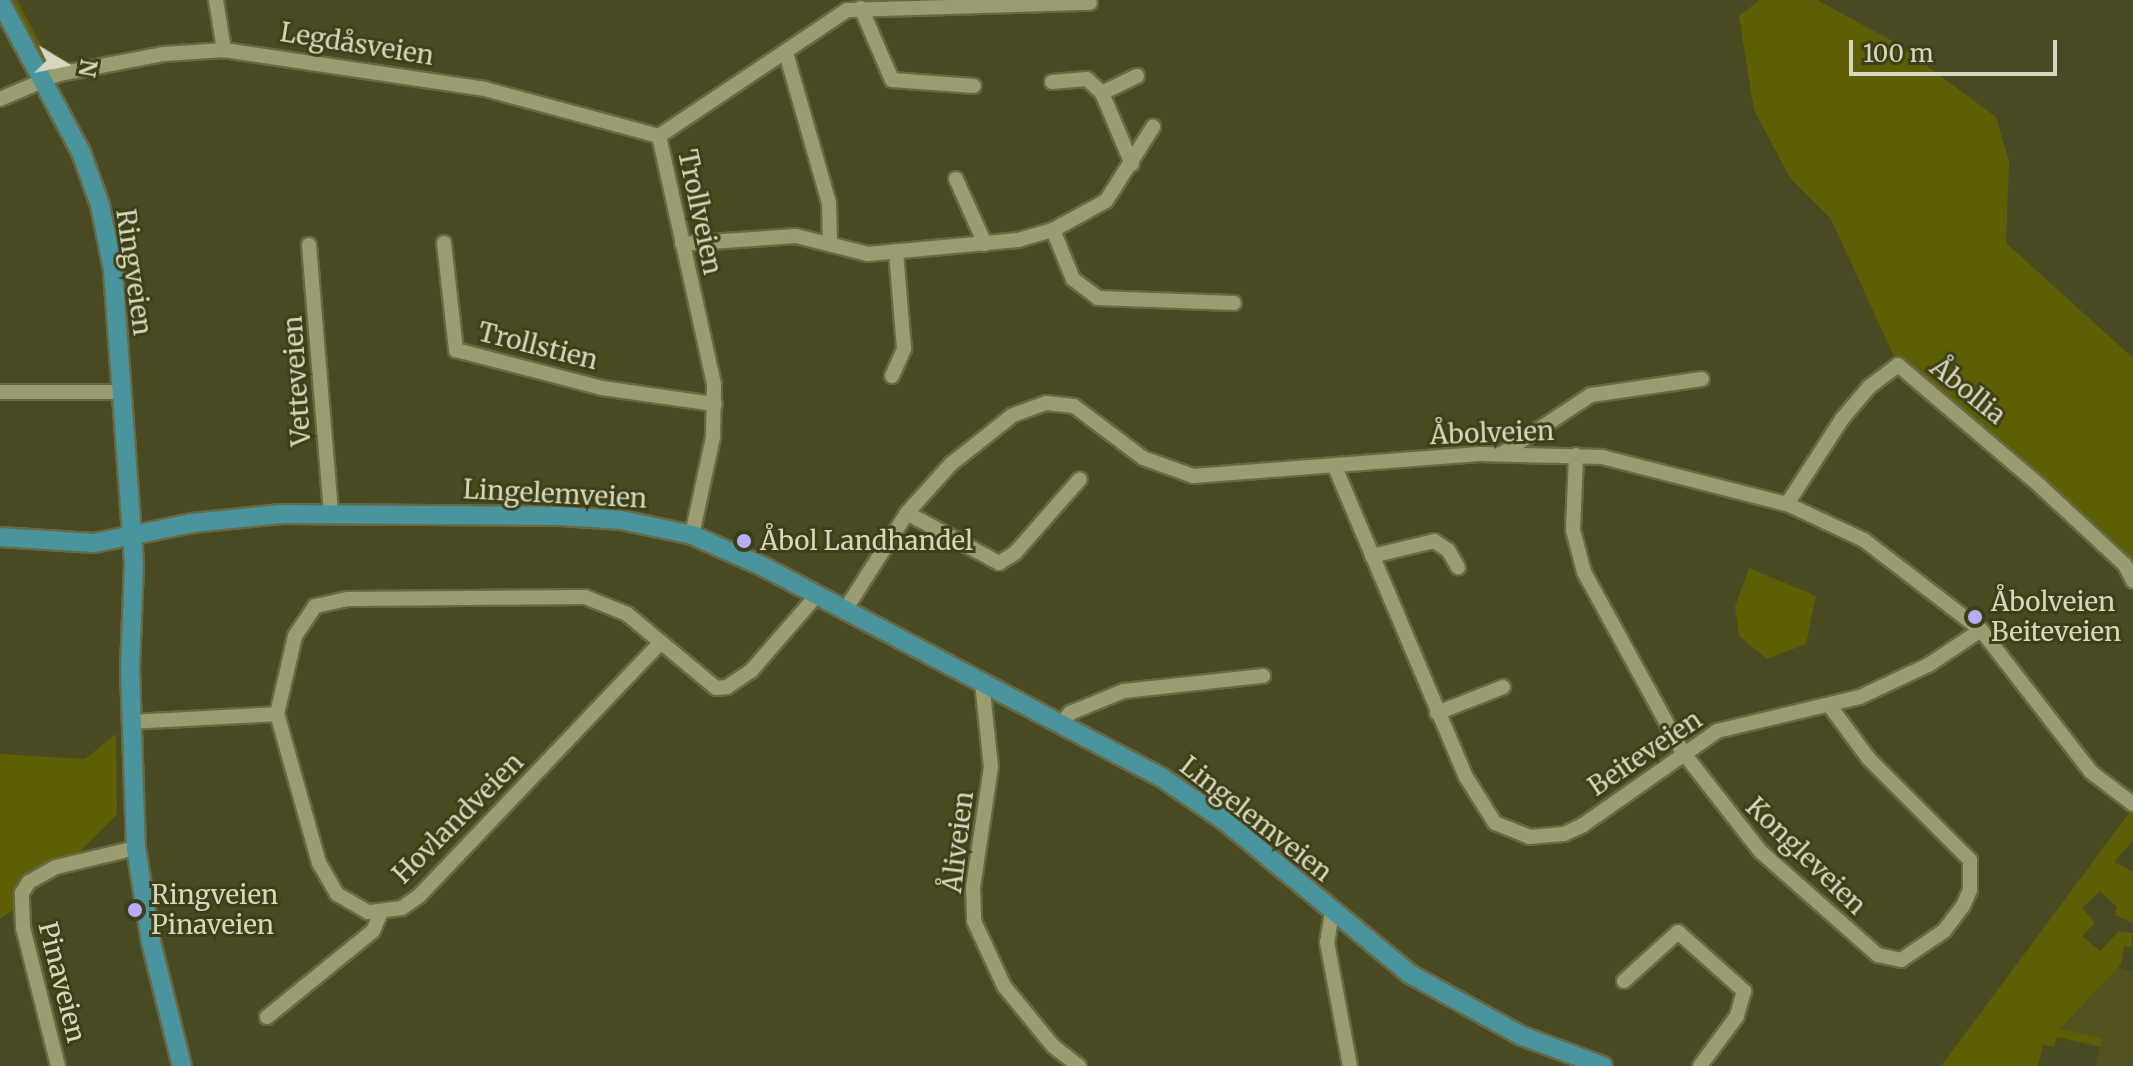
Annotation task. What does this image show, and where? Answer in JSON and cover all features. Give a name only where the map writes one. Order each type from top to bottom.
[{"type":"main road","name":"Ringveien","points":[[0,1],[81,152],[100,205],[113,270],[125,477],[136,848],[145,912],[182,1066]]},
{"type":"main road","name":"Lingelemveien","points":[[0,537],[94,543],[127,532],[192,523],[331,514],[561,516],[621,520],[692,535],[817,595],[1185,793],[1332,912],[1459,1005],[1603,1066]]},
{"type":"street","points":[[216,0],[224,50]]},
{"type":"street","name":"Trollveien","points":[[692,535],[713,437],[715,404],[659,136],[847,10],[1090,3]]},
{"type":"street","points":[[861,8],[892,80],[974,86]]},
{"type":"street","name":"Legdåsveien","points":[[0,99],[44,79],[117,61],[224,50],[485,89],[659,136]]},
{"type":"street","points":[[786,53],[829,203],[830,243]]},
{"type":"street","points":[[1102,93],[1137,76]]},
{"type":"street","points":[[1052,82],[1087,79],[1102,93],[1132,164]]},
{"type":"street","points":[[682,244],[796,236],[830,243],[845,252],[896,251],[985,244],[1053,230],[1106,201],[1153,127]]},
{"type":"street","points":[[956,179],[985,244]]},
{"type":"street","points":[[1053,230],[1073,279],[1098,298],[1234,303]]},
{"type":"street","name":"Trollstien","points":[[444,243],[456,350],[602,388],[715,404]]},
{"type":"street","name":"Vetteveien","points":[[309,245],[331,514]]},
{"type":"street","points":[[892,376],[904,349],[896,251]]},
{"type":"street","name":"Åbollia","points":[[1787,504],[1842,419],[1869,387],[1898,365],[2029,476],[2125,565],[2133,581]]},
{"type":"street","points":[[1503,453],[1591,395],[1702,379]]},
{"type":"street","points":[[0,392],[121,392]]},
{"type":"street","name":"Åbolveien","points":[[845,610],[907,513],[993,428],[1046,403],[1074,406],[1127,448],[1169,471],[1214,477],[1503,453],[1576,455],[1663,470],[1787,504],[1864,540],[1981,630],[2091,772],[2133,804]]},
{"type":"street","name":"Kongleveien","points":[[1576,455],[1573,530],[1584,572],[1682,751],[1761,852],[1878,955],[1901,960],[1944,931],[1963,906],[1970,890],[1970,860],[1869,759],[1829,705]]},
{"type":"street","name":"Beiteveien","points":[[1335,467],[1437,713],[1479,802],[1495,823],[1529,837],[1564,834],[1583,825],[1682,751],[1737,723],[1829,705],[1899,680],[1981,630]]},
{"type":"street","points":[[907,513],[999,563],[1015,553],[1080,479]]},
{"type":"street","points":[[1372,556],[1434,541],[1448,550],[1458,567]]},
{"type":"street","name":"Hovlandveien","points":[[661,642],[419,896],[402,908],[381,912],[348,904],[327,881],[277,714],[295,636],[315,606],[332,600],[585,597],[627,614],[661,642],[705,680],[727,687],[751,671],[817,595]]},
{"type":"street","points":[[1061,725],[1070,713],[1124,691],[1263,676]]},
{"type":"street","name":"Åliveien","points":[[982,682],[991,767],[973,887],[976,930],[988,960],[1025,1015],[1079,1066]]},
{"type":"street","points":[[1437,713],[1503,687]]},
{"type":"street","points":[[130,722],[277,714]]},
{"type":"street","name":"Pinaveien","points":[[58,1066],[23,928],[22,893],[29,882],[56,867],[136,848]]},
{"type":"street","points":[[267,1017],[373,931],[381,912]]},
{"type":"street","name":"Lingelemveien","points":[[1332,912],[1327,942],[1350,1066]]},
{"type":"street","points":[[1624,981],[1678,932],[1744,991],[1737,1016],[1700,1066]]},
{"type":"shaded area","points":[[8,0],[17,0],[50,62],[40,56]]},
{"type":"shaded area","points":[[1760,0],[1817,0],[1896,43],[1996,117],[2009,162],[2006,243],[2133,358],[2133,581],[1898,365],[1831,219],[1790,178],[1754,110],[1739,16]]},
{"type":"shaded area","points":[[1749,568],[1816,596],[1806,644],[1767,659],[1739,636],[1735,607]]},
{"type":"shaded area","points":[[116,734],[117,814],[69,863],[40,874],[20,905],[0,919],[0,754],[85,759]]},
{"type":"shaded area","points":[[2133,808],[2133,841],[2114,862],[2133,872],[2133,923],[2115,915],[2117,907],[2100,891],[2082,908],[2095,923],[2082,936],[2100,951],[2119,931],[2133,933],[2131,947],[2124,946],[2121,964],[2060,1029],[2102,1038],[2101,1047],[2057,1037],[2054,1047],[2043,1045],[2038,1066],[1941,1066]]},
{"type":"shaded area","points":[[2114,966],[2133,971],[2133,1066],[2096,1066],[2101,1038],[2059,1029]]},
{"type":"place","name":"Åbol Landhandel","points":[[744,541]]},
{"type":"place","name":"Åbolveien Beiteveien","points":[[1975,617]]},
{"type":"place","name":"Ringveien Pinaveien","points":[[135,910]]}]
